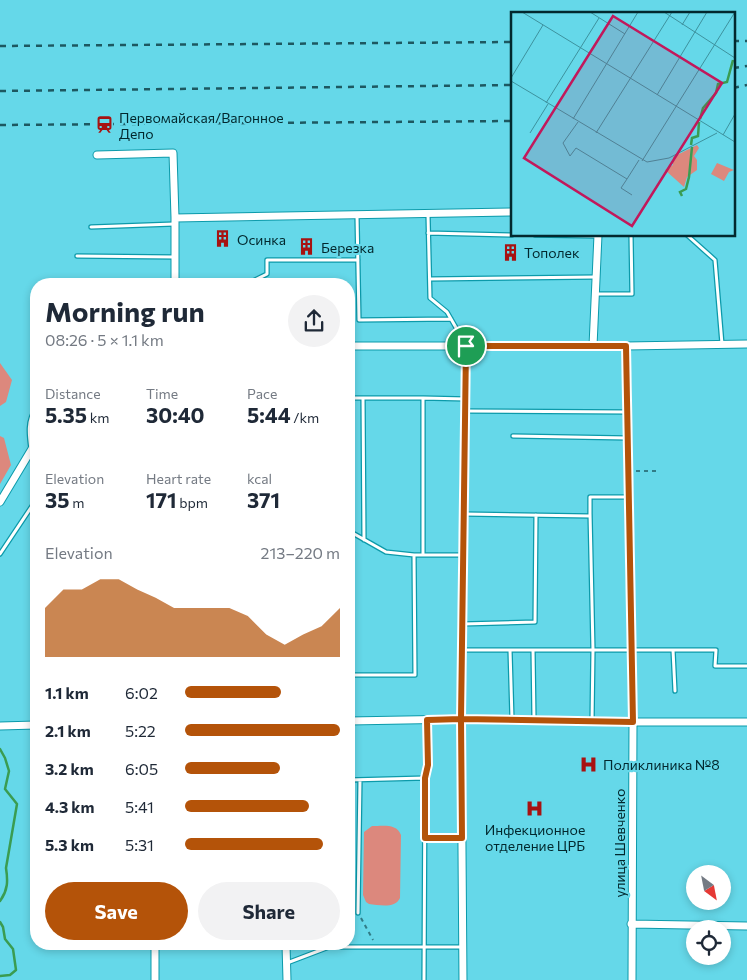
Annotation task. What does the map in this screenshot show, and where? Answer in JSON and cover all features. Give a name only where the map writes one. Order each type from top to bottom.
[{"type":"street","points":[[97,155],[173,153],[175,278]]},
{"type":"street","points":[[175,221],[357,214],[511,212]]},
{"type":"street","points":[[593,346],[598,236]]},
{"type":"street","points":[[355,346],[747,344]]},
{"type":"street","points":[[463,980],[461,719],[466,346]]},
{"type":"street","name":"улица Шевченко","points":[[626,346],[633,722],[632,980]]},
{"type":"street","points":[[0,502],[30,452]]},
{"type":"street","points":[[355,721],[461,719],[747,722]]},
{"type":"street","points":[[0,726],[30,725]]},
{"type":"street","points":[[631,924],[747,926]]},
{"type":"street","points":[[155,950],[155,980]]},
{"type":"street","points":[[286,950],[287,980]]},
{"type":"lane","points":[[428,213],[430,298],[447,312],[466,346]]},
{"type":"lane","points":[[357,214],[359,320],[451,319]]},
{"type":"lane","points":[[91,227],[175,221]]},
{"type":"lane","points":[[428,233],[511,234]]},
{"type":"lane","points":[[595,294],[632,294],[631,236]]},
{"type":"lane","points":[[688,236],[715,260],[722,344]]},
{"type":"lane","points":[[77,256],[175,257]]},
{"type":"lane","points":[[260,278],[268,274],[267,260],[358,260]]},
{"type":"lane","points":[[430,279],[596,277]]},
{"type":"lane","points":[[355,398],[466,399]]},
{"type":"lane","points":[[363,398],[364,540]]},
{"type":"lane","points":[[423,555],[424,398]]},
{"type":"lane","points":[[466,411],[628,412]]},
{"type":"lane","points":[[30,423],[28,432],[30,444]]},
{"type":"lane","points":[[513,436],[628,438]]},
{"type":"lane","points":[[592,721],[593,650],[590,497],[629,497]]},
{"type":"lane","points":[[0,554],[30,509]]},
{"type":"lane","points":[[464,514],[590,516],[590,513]]},
{"type":"lane","points":[[463,624],[535,622],[536,515]]},
{"type":"lane","points":[[355,535],[386,552],[414,555],[464,555]]},
{"type":"lane","points":[[355,675],[415,675],[414,555]]},
{"type":"lane","points":[[462,650],[716,650],[716,666],[747,666]]},
{"type":"lane","points":[[510,650],[512,720]]},
{"type":"lane","points":[[533,650],[534,720]]},
{"type":"lane","points":[[673,650],[675,691]]},
{"type":"lane","points":[[355,780],[425,778],[424,980]]},
{"type":"lane","points":[[358,913],[360,780]]},
{"type":"lane","points":[[425,838],[462,838]]},
{"type":"lane","points":[[355,947],[462,947]]},
{"type":"lane","points":[[286,963],[320,950]]},
{"type":"path","points":[[629,471],[656,471]]},
{"type":"path","points":[[425,778],[428,765],[427,720]]},
{"type":"path","points":[[358,913],[377,947]]},
{"type":"shaded area","points":[[0,363],[12,380],[6,402],[0,406]]},
{"type":"shaded area","points":[[0,436],[4,438],[11,465],[0,484]]},
{"type":"shaded area","points":[[372,826],[393,827],[401,835],[400,898],[391,905],[369,904],[363,895],[364,832]]},
{"type":"waterway","points":[[0,749],[9,771],[5,789],[17,804],[6,868],[7,885],[0,901]]},
{"type":"waterway","points":[[0,922],[5,939],[13,949],[16,970],[10,975],[0,976]]},
{"type":"railway","points":[[734,41],[747,41]]},
{"type":"railway","points":[[0,46],[511,42]]},
{"type":"railway","points":[[734,68],[747,66]]},
{"type":"railway","points":[[0,91],[511,85]]},
{"type":"railway","points":[[734,88],[747,85]]},
{"type":"railway","points":[[0,125],[511,121]]},
{"type":"place","name":"Первомайская/Вагонное Депо","points":[[105,125]]},
{"type":"place","name":"Осинка","points":[[223,239]]},
{"type":"place","name":"Березка","points":[[307,247]]},
{"type":"place","name":"Тополек","points":[[510,252]]},
{"type":"place","name":"Поликлиника №8","points":[[589,764]]},
{"type":"place","name":"Инфекционное отделение ЦРБ","points":[[535,809]]},
{"type":"route","points":[[466,346],[461,719],[427,720],[428,765],[425,778],[425,838],[462,838],[461,719],[633,722],[626,346],[466,346]]}]
